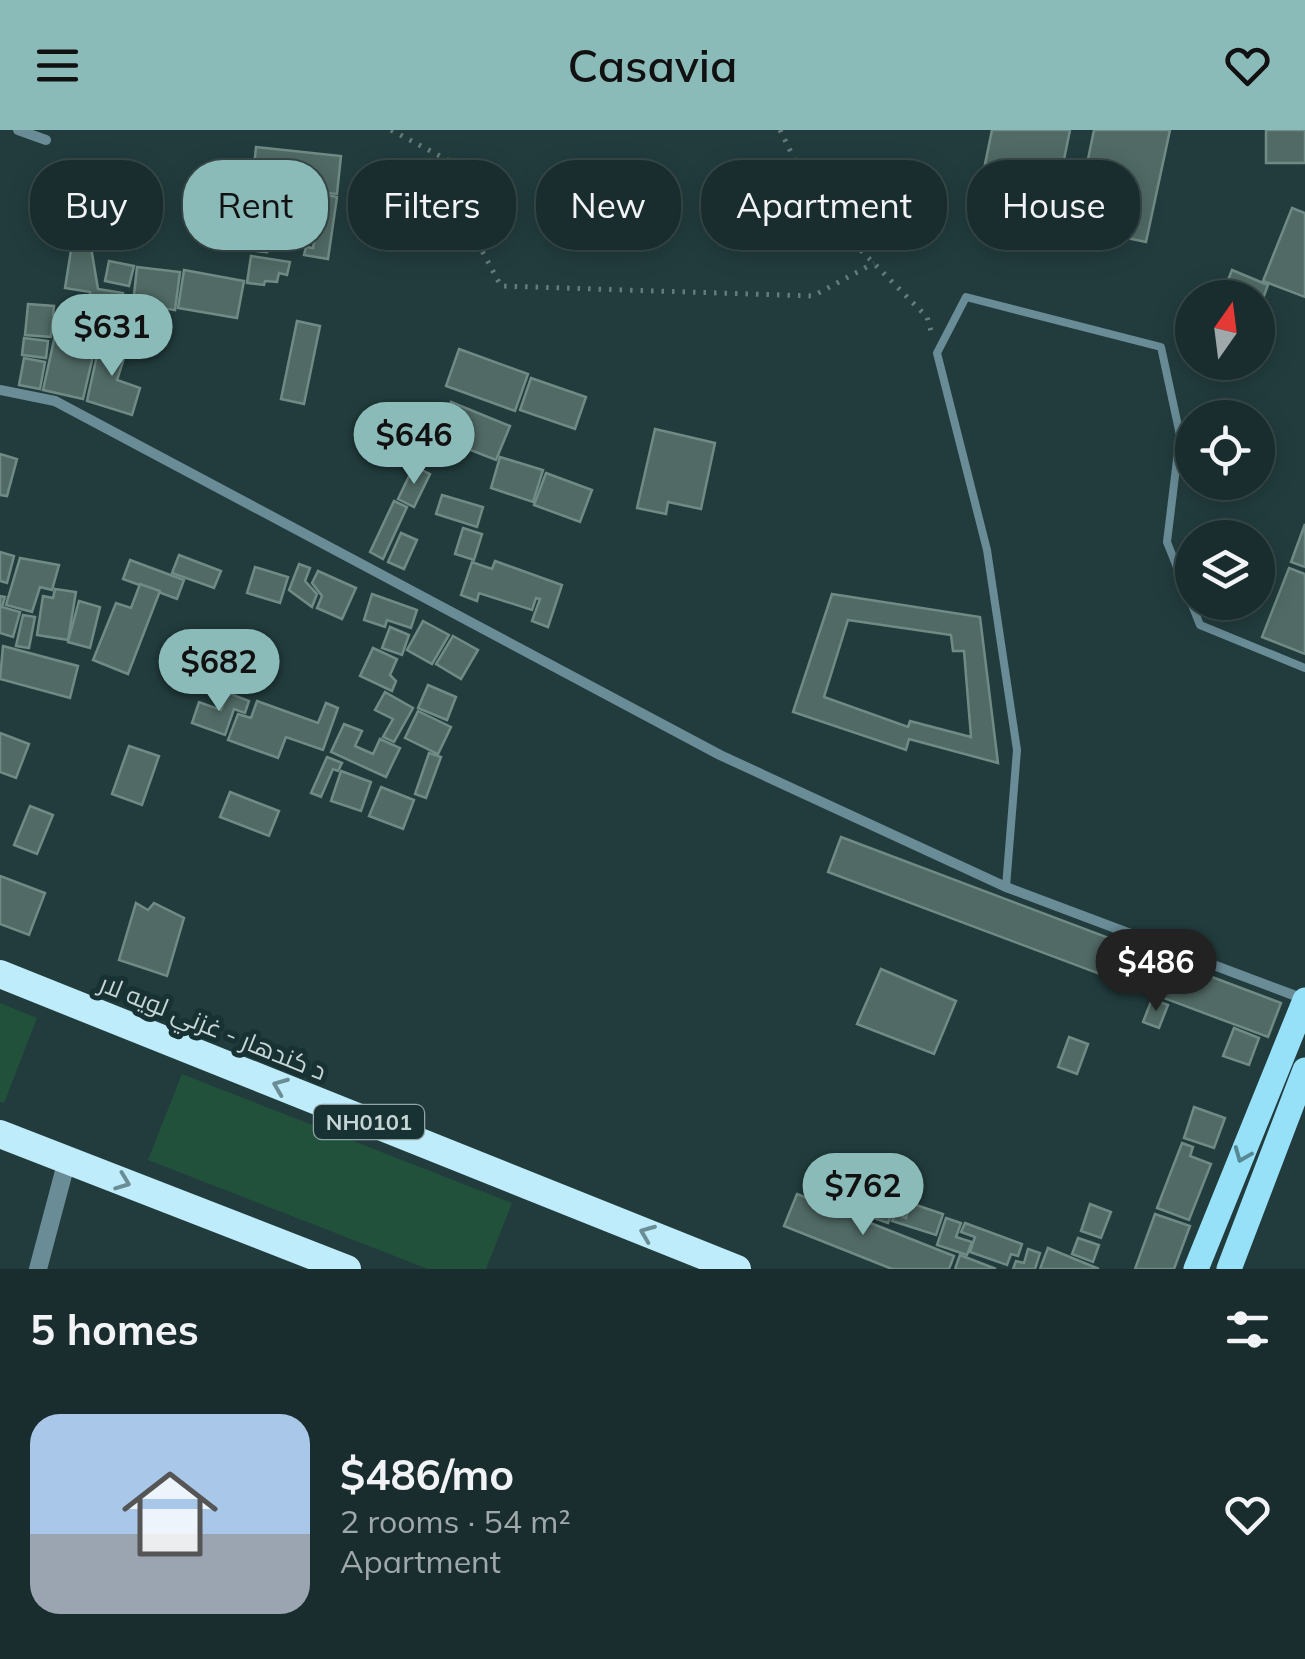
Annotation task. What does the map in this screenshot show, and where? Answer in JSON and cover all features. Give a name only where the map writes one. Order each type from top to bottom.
[{"type":"highway","name":"د کندهار - غزني لويه لار","points":[[0,974],[737,1269]]},
{"type":"highway","points":[[0,1134],[347,1269]]},
{"type":"main road","points":[[1196,1269],[1305,1000]]},
{"type":"main road","points":[[1229,1269],[1305,1070]]},
{"type":"main road","points":[[1268,1092],[1292,1102]]},
{"type":"street","points":[[18,130],[46,140]]},
{"type":"street","points":[[0,390],[55,401],[720,755],[1006,886],[1305,1000]]},
{"type":"street","points":[[38,1269],[68,1160]]},
{"type":"lane","points":[[1006,886],[1016,750],[987,550],[936,353],[966,297],[1161,347],[1180,435],[1167,542],[1200,625],[1305,668]]},
{"type":"path","points":[[392,130],[455,164],[477,194],[480,249],[500,286],[813,296],[874,263]]},
{"type":"path","points":[[780,130],[818,207],[927,317],[936,353]]},
{"type":"green space","points":[[0,1003],[37,1018],[4,1103],[0,1102]]},
{"type":"green space","points":[[182,1074],[512,1203],[486,1269],[428,1269],[148,1160]]},
{"type":"building","points":[[992,130],[1070,130],[1064,160],[986,160]]},
{"type":"building","points":[[1094,130],[1170,130],[1146,242],[1140,241],[1140,160],[1088,160]]},
{"type":"building","points":[[1266,130],[1305,130],[1305,163],[1266,163]]},
{"type":"building","points":[[256,147],[341,156],[337,194],[328,193],[328,160],[255,160]]},
{"type":"building","points":[[328,195],[337,197],[328,259],[304,255],[305,250],[328,250]]},
{"type":"building","points":[[1292,208],[1305,213],[1305,297],[1275,286],[1275,280],[1263,280]]},
{"type":"building","points":[[71,250],[92,250],[98,289],[123,293],[119,321],[87,316],[90,292],[65,288]]},
{"type":"building","points":[[251,256],[290,262],[287,275],[279,273],[277,282],[265,281],[264,285],[247,283]]},
{"type":"building","points":[[109,261],[134,266],[129,286],[105,281]]},
{"type":"building","points":[[137,267],[180,272],[175,310],[133,304]]},
{"type":"building","points":[[184,270],[244,281],[237,318],[178,308]]},
{"type":"building","points":[[1232,270],[1256,280],[1228,280]]},
{"type":"building","points":[[28,304],[54,306],[51,337],[25,335]]},
{"type":"building","points":[[59,317],[100,326],[83,399],[43,390]]},
{"type":"building","points":[[297,321],[320,326],[304,404],[281,399]]},
{"type":"building","points":[[101,337],[128,346],[117,380],[140,388],[132,415],[87,401]]},
{"type":"building","points":[[24,338],[48,341],[46,358],[22,355]]},
{"type":"building","points":[[459,349],[528,374],[515,411],[446,386]]},
{"type":"building","points":[[24,358],[45,362],[40,389],[19,385]]},
{"type":"building","points":[[531,378],[586,397],[575,429],[520,410]]},
{"type":"building","points":[[451,402],[510,426],[496,460],[437,437]]},
{"type":"building","points":[[655,429],[715,443],[701,509],[668,502],[666,514],[637,508]]},
{"type":"building","points":[[0,454],[17,459],[7,496],[0,495]]},
{"type":"building","points":[[500,457],[543,470],[533,502],[491,488]]},
{"type":"building","points":[[414,466],[430,474],[414,507],[398,499]]},
{"type":"building","points":[[546,473],[592,490],[580,522],[534,505]]},
{"type":"building","points":[[442,495],[483,507],[477,527],[436,514]]},
{"type":"building","points":[[394,501],[407,507],[383,559],[370,552]]},
{"type":"building","points":[[1305,524],[1305,567],[1291,562]]},
{"type":"building","points":[[463,528],[482,534],[474,560],[455,554]]},
{"type":"building","points":[[401,533],[417,540],[404,569],[388,562]]},
{"type":"building","points":[[0,552],[14,556],[7,583],[0,581]]},
{"type":"building","points":[[179,555],[221,571],[214,588],[172,573]]},
{"type":"building","points":[[20,558],[59,565],[52,590],[40,587],[32,612],[6,605]]},
{"type":"building","points":[[130,560],[184,580],[177,599],[123,579]]},
{"type":"building","points":[[495,561],[562,585],[548,627],[532,621],[540,599],[536,598],[532,610],[479,593],[477,601],[461,595],[472,562],[492,569]]},
{"type":"building","points":[[299,564],[310,568],[305,581],[317,594],[312,607],[289,590]]},
{"type":"building","points":[[255,567],[288,577],[280,603],[247,593]]},
{"type":"building","points":[[1289,568],[1305,574],[1305,654],[1262,637],[1269,620],[1275,620],[1275,604]]},
{"type":"building","points":[[318,571],[356,588],[342,619],[317,608],[322,596],[312,583]]},
{"type":"building","points":[[140,584],[160,591],[128,674],[93,660],[116,603],[131,608]]},
{"type":"building","points":[[55,589],[76,592],[68,640],[37,635],[43,596],[53,598]]},
{"type":"building","points":[[372,594],[417,610],[411,628],[387,620],[385,627],[364,620]]},
{"type":"building","points":[[832,594],[980,617],[998,763],[909,739],[906,750],[793,712]],"holes":[[[848,620],[951,635],[953,651],[964,651],[971,737],[910,721],[908,727],[824,697]]]},
{"type":"building","points":[[0,596],[5,597],[2,607],[20,612],[13,637],[0,633]]},
{"type":"building","points":[[79,601],[100,607],[90,648],[68,642]]},
{"type":"building","points":[[23,615],[35,617],[29,648],[16,646]]},
{"type":"building","points":[[423,621],[449,635],[432,664],[407,650]]},
{"type":"building","points":[[390,627],[409,635],[402,655],[382,648]]},
{"type":"building","points":[[453,636],[478,650],[461,679],[436,664]]},
{"type":"building","points":[[3,646],[78,666],[70,698],[0,679]]},
{"type":"building","points":[[373,648],[397,659],[390,675],[396,681],[392,691],[360,676]]},
{"type":"building","points":[[428,685],[456,697],[447,720],[418,708]]},
{"type":"building","points":[[385,692],[413,708],[394,742],[383,737],[393,719],[375,710]]},
{"type":"building","points":[[228,693],[249,701],[245,713],[234,709],[225,735],[192,723],[199,702],[221,710]]},
{"type":"building","points":[[257,701],[318,723],[326,703],[338,708],[323,750],[286,737],[278,758],[228,740],[238,714],[251,718]]},
{"type":"building","points":[[418,711],[451,727],[438,754],[405,738]]},
{"type":"building","points":[[344,724],[362,731],[355,746],[373,754],[380,739],[400,748],[386,777],[331,752]]},
{"type":"building","points":[[0,733],[29,744],[16,778],[0,772]]},
{"type":"building","points":[[129,746],[159,756],[142,805],[112,794]]},
{"type":"building","points":[[429,753],[441,757],[426,798],[415,794]]},
{"type":"building","points":[[327,757],[342,763],[338,771],[333,769],[321,797],[311,793]]},
{"type":"building","points":[[341,771],[371,782],[361,811],[331,801]]},
{"type":"building","points":[[381,787],[414,800],[403,829],[369,816]]},
{"type":"building","points":[[230,792],[279,811],[269,836],[220,817]]},
{"type":"building","points":[[30,806],[53,815],[37,854],[14,845]]},
{"type":"building","points":[[841,837],[1281,1003],[1268,1037],[828,872]]},
{"type":"building","points":[[0,876],[45,893],[29,935],[0,924]]},
{"type":"building","points":[[136,903],[148,910],[154,903],[184,918],[167,976],[119,960]]},
{"type":"building","points":[[881,969],[956,1001],[934,1054],[857,1024]]},
{"type":"building","points":[[1152,999],[1168,1005],[1159,1028],[1143,1022]]},
{"type":"building","points":[[1234,1028],[1259,1038],[1249,1065],[1223,1056]]},
{"type":"building","points":[[1069,1037],[1088,1044],[1077,1074],[1058,1067]]},
{"type":"building","points":[[1194,1107],[1225,1118],[1214,1148],[1184,1138]]},
{"type":"building","points":[[1182,1143],[1193,1147],[1190,1156],[1211,1164],[1189,1220],[1157,1208]]},
{"type":"building","points":[[817,1167],[848,1178],[842,1195],[855,1199],[854,1204],[809,1189]]},
{"type":"building","points":[[855,1184],[908,1201],[904,1215],[892,1212],[888,1223],[859,1213],[863,1200],[851,1197]]},
{"type":"building","points":[[797,1194],[954,1256],[949,1269],[892,1269],[784,1226]]},
{"type":"building","points":[[910,1203],[943,1214],[936,1235],[892,1221],[895,1214],[906,1218]]},
{"type":"building","points":[[1090,1204],[1111,1212],[1101,1238],[1081,1231]]},
{"type":"building","points":[[1155,1214],[1190,1226],[1174,1269],[1135,1269]]},
{"type":"building","points":[[946,1218],[961,1223],[956,1237],[972,1242],[967,1255],[937,1245]]},
{"type":"building","points":[[965,1223],[1022,1244],[1018,1256],[1011,1254],[1007,1265],[970,1252],[975,1237],[961,1232]]},
{"type":"building","points":[[1078,1238],[1099,1245],[1093,1262],[1072,1254]]},
{"type":"building","points":[[1048,1248],[1099,1269],[1040,1269]]},
{"type":"building","points":[[1028,1249],[1040,1253],[1035,1269],[1013,1269],[1016,1261],[1024,1263]]},
{"type":"building","points":[[960,1255],[996,1269],[955,1269]]}]
